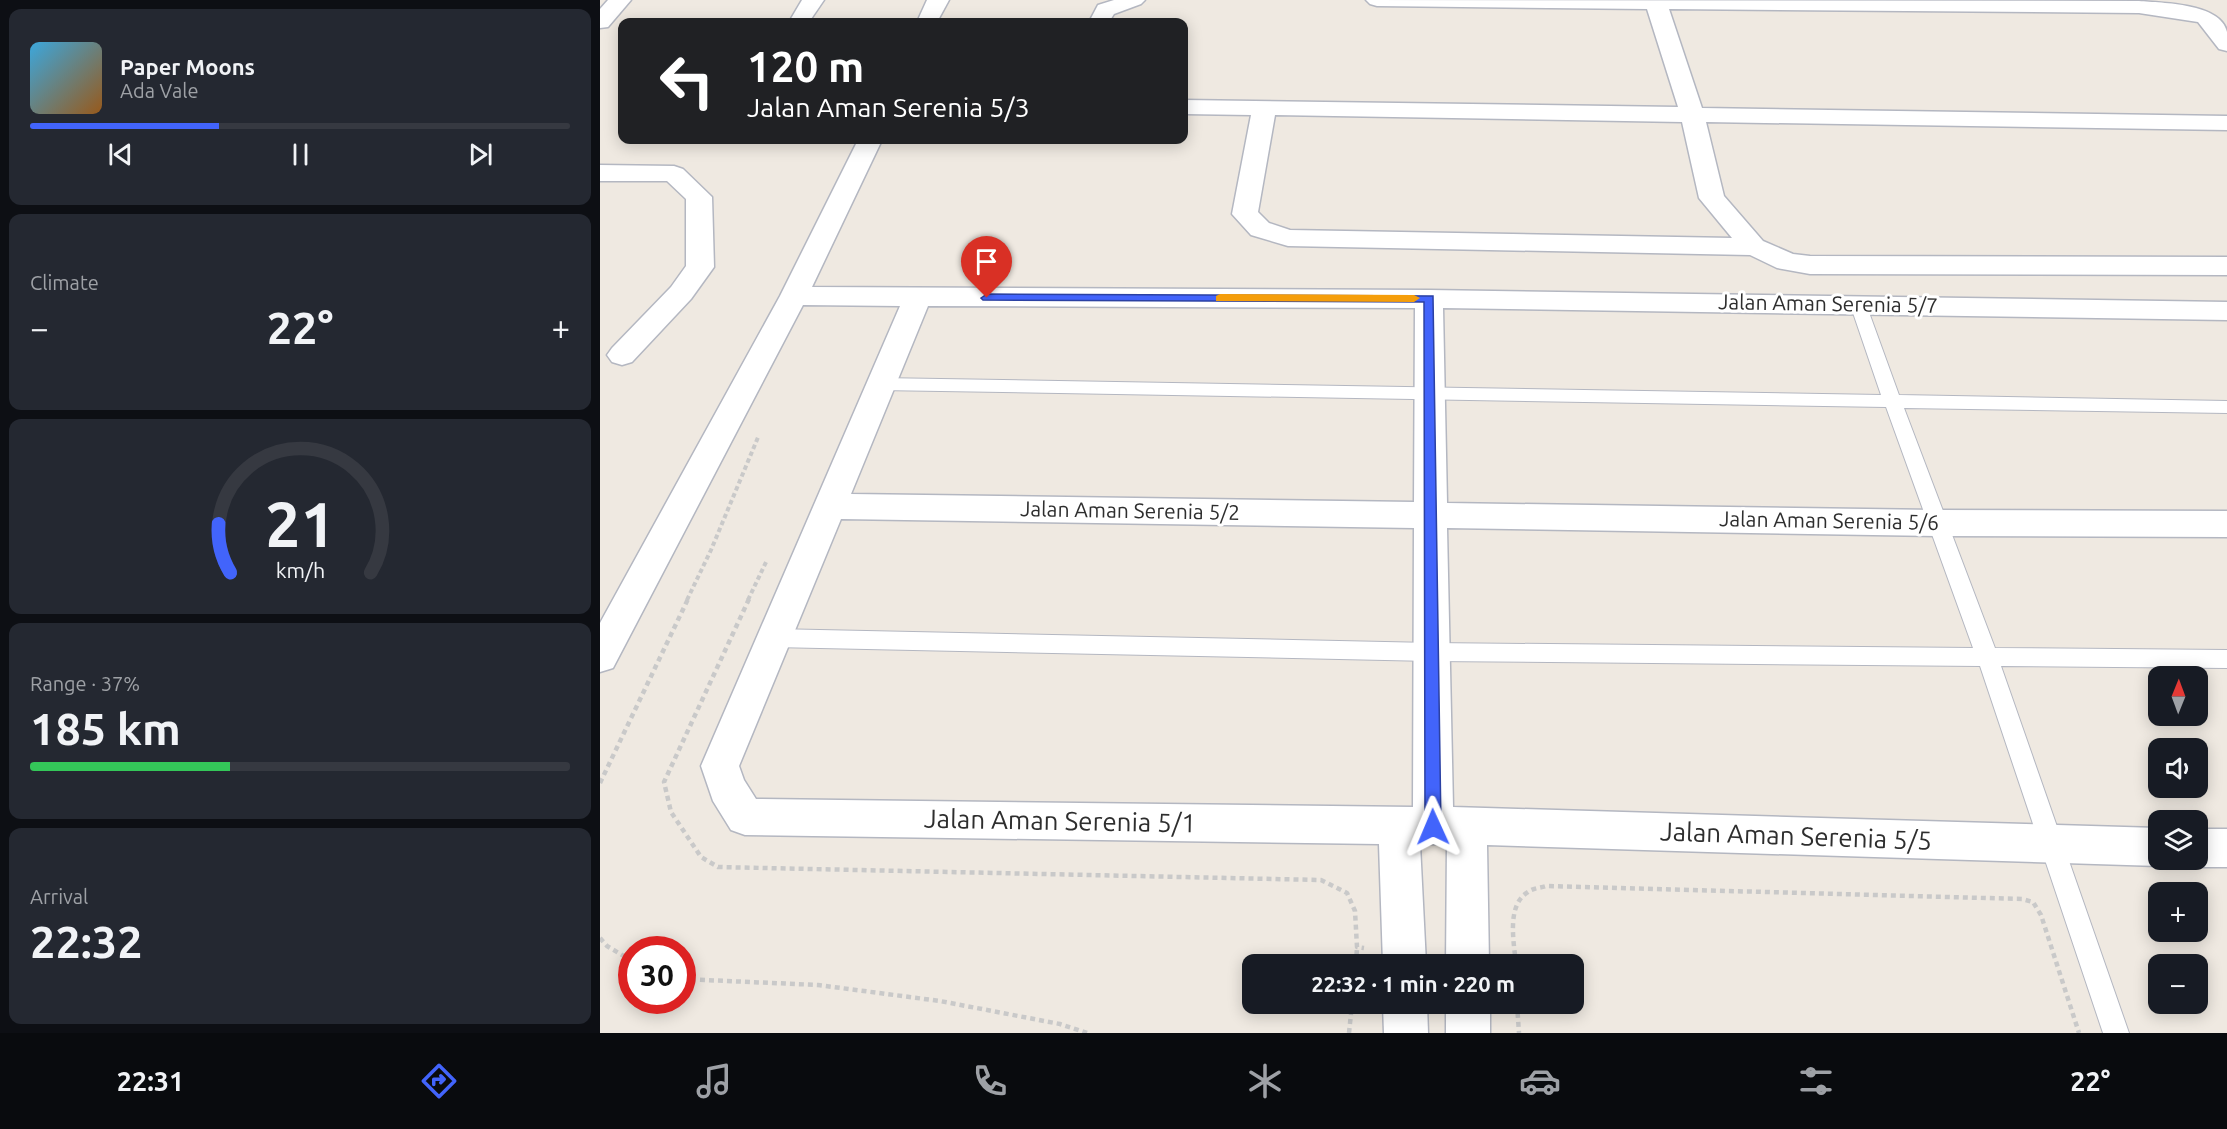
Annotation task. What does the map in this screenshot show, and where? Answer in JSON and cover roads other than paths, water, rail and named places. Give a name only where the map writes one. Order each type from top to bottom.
[{"type":"street","points":[[600,22],[620,0]]},
{"type":"street","points":[[802,18],[813,0]]},
{"type":"street","points":[[929,18],[938,0]]},
{"type":"street","points":[[1101,18],[1106,10],[1134,0]]},
{"type":"street","points":[[1377,0],[2139,7],[2205,17],[2227,44]]},
{"type":"street","points":[[1655,1],[1692,114],[1712,198],[1754,247]]},
{"type":"street","points":[[1188,107],[2227,123]]},
{"type":"street","points":[[1264,108],[1245,214],[1260,229],[1287,238],[1754,247],[1786,262],[1810,265],[2227,266]]},
{"type":"street","points":[[600,657],[794,296],[868,144]]},
{"type":"street","points":[[600,173],[674,174],[699,197],[700,267],[681,293],[622,355]]},
{"type":"street","points":[[773,638],[879,384],[910,290]]},
{"type":"street","name":"Jalan Aman Serenia 5/7","points":[[794,296],[910,290],[2227,311]]},
{"type":"street","points":[[1405,954],[1433,827],[1429,298]]},
{"type":"street","name":"Jalan Aman Serenia 5/2","points":[[829,506],[1431,516]]},
{"type":"street","name":"Jalan Aman Serenia 5/6","points":[[1431,516],[1936,523],[2227,524]]},
{"type":"street","name":"Jalan Aman Serenia 5/1","points":[[773,638],[720,766],[726,788],[745,817],[1433,827]]},
{"type":"street","points":[[1433,827],[1465,954]]},
{"type":"street","name":"Jalan Aman Serenia 5/5","points":[[1433,827],[2148,847]]},
{"type":"street","points":[[2208,848],[2227,849]]},
{"type":"street","points":[[1405,1014],[1406,1033]]},
{"type":"street","points":[[1468,1014],[1468,1033]]},
{"type":"lane","points":[[1858,304],[1936,523],[1987,656],[2116,1033]]},
{"type":"lane","points":[[879,384],[2227,407]]},
{"type":"lane","points":[[773,638],[1431,652],[2227,658]]}]
